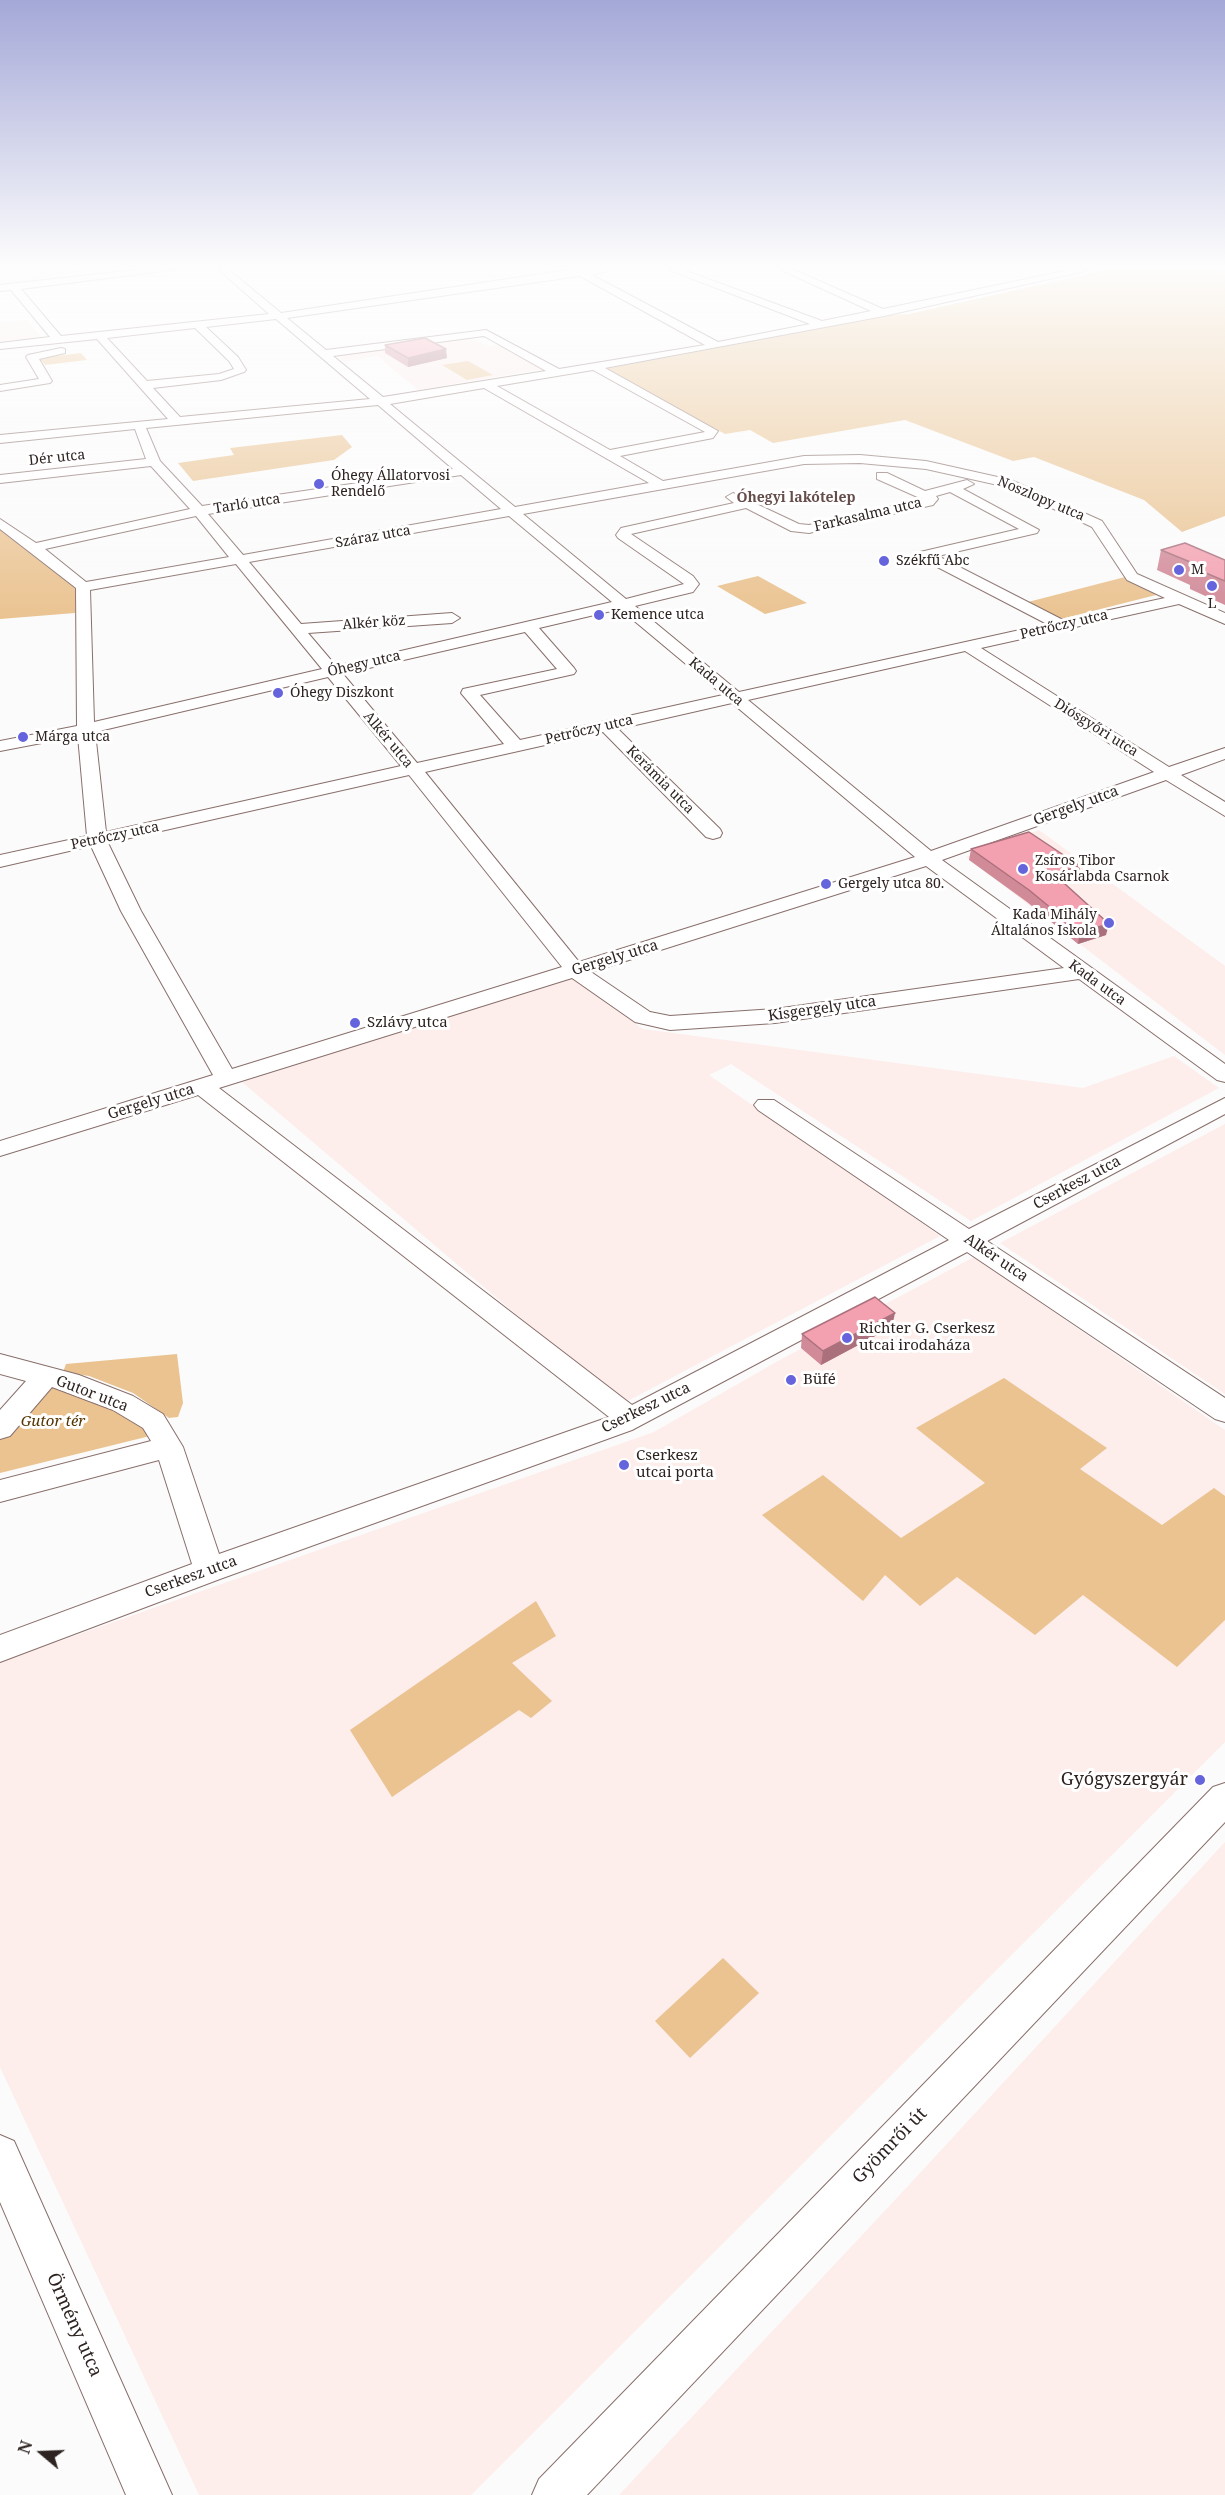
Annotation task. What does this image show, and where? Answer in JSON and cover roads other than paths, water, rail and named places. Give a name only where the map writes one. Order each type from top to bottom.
[{"type":"street","points":[[0,388],[17,385]]},
{"type":"street","points":[[145,385],[177,421]]},
{"type":"street","name":"Kada utca","points":[[361,385],[929,859],[1225,1076]]},
{"type":"street","points":[[0,439],[380,401],[477,385]]},
{"type":"street","points":[[489,385],[663,486]]},
{"type":"street","points":[[502,393],[514,392],[519,387],[529,385]]},
{"type":"street","points":[[609,454],[709,435],[712,431],[629,385]]},
{"type":"street","name":"Alkér utca","points":[[139,425],[154,462],[199,511],[297,629],[575,970]]},
{"type":"street","name":"Noszlopy utca","points":[[663,486],[804,460],[860,459],[926,465],[991,478],[1019,488],[1098,524],[1128,574],[1225,619]]},
{"type":"street","name":"Dér utca","points":[[0,479],[154,462]]},
{"type":"street","name":"Tarló utca","points":[[32,548],[199,511],[464,471]]},
{"type":"street","points":[[882,476],[924,495]]},
{"type":"street","name":"Farkasalma utca","points":[[924,495],[991,478]]},
{"type":"street","name":"Farkasalma utca","points":[[703,479],[796,528],[809,529],[928,502],[931,499],[924,495]]},
{"type":"street","name":"Száraz utca","points":[[83,587],[663,486]]},
{"type":"street","points":[[951,488],[1032,530],[925,555],[1062,625]]},
{"type":"street","name":"Óhegy utca","points":[[0,746],[86,729],[688,590],[692,584],[688,579],[623,536],[626,531],[747,504]]},
{"type":"street","points":[[0,523],[73,576],[83,587],[86,729],[97,840],[130,910],[226,1078]]},
{"type":"street","name":"Petrőczy utca","points":[[0,861],[1179,599]]},
{"type":"street","name":"Alkér köz","points":[[297,629],[452,618]]},
{"type":"street","points":[[516,747],[469,693],[568,671],[528,626]]},
{"type":"street","name":"Diósgyőri utca","points":[[968,646],[1225,810]]},
{"type":"street","name":"Kerámia utca","points":[[607,727],[713,832]]},
{"type":"street","name":"Gergely utca","points":[[0,1149],[929,859],[1225,753]]},
{"type":"street","name":"Kisgergely utca","points":[[575,970],[643,1017],[670,1023],[775,1016],[1082,972]]},
{"type":"street","points":[[201,1086],[631,1419]]},
{"type":"street","name":"Alkér utca","points":[[766,1105],[1225,1412]]},
{"type":"street","name":"Cserkesz utca","points":[[0,1649],[209,1570],[631,1419],[1225,1105]]},
{"type":"street","name":"Gutor utca","points":[[0,1364],[69,1383],[123,1403],[153,1421],[169,1447],[209,1570]]},
{"type":"street","points":[[0,1429],[45,1377]]},
{"type":"street","points":[[0,1491],[169,1447]]},
{"type":"street","name":"Gyömrői út","points":[[555,2495],[1225,1798]]},
{"type":"street","name":"Örmény utca","points":[[0,2155],[149,2495]]},
{"type":"place","name":"Óhegy Állatorvosi Rendelő","points":[[319,484]]},
{"type":"place","name":"Székfű Abc","points":[[884,561]]},
{"type":"place","name":"M","points":[[1179,570]]},
{"type":"place","name":"L","points":[[1212,586]]},
{"type":"place","name":"Kemence utca","points":[[599,615]]},
{"type":"place","name":"Óhegy Diszkont","points":[[278,693]]},
{"type":"place","name":"Márga utca","points":[[23,737]]},
{"type":"place","name":"Zsíros Tibor Kosárlabda Csarnok","points":[[1023,869]]},
{"type":"place","name":"Gergely utca 80.","points":[[826,884]]},
{"type":"place","name":"Kada Mihály Általános Iskola","points":[[1109,923]]},
{"type":"place","name":"Szlávy utca","points":[[355,1023]]},
{"type":"place","name":"Richter G. Cserkesz utcai irodaháza","points":[[847,1338]]},
{"type":"place","name":"Büfé","points":[[791,1380]]},
{"type":"place","name":"Cserkesz utcai porta","points":[[624,1465]]},
{"type":"place","name":"Gyógyszergyár","points":[[1200,1780]]},
{"type":"district","name":"Óhegyi lakótelep","points":[[796,498]]},
{"type":"park label","name":"Gutor tér","points":[[53,1422]]}]
